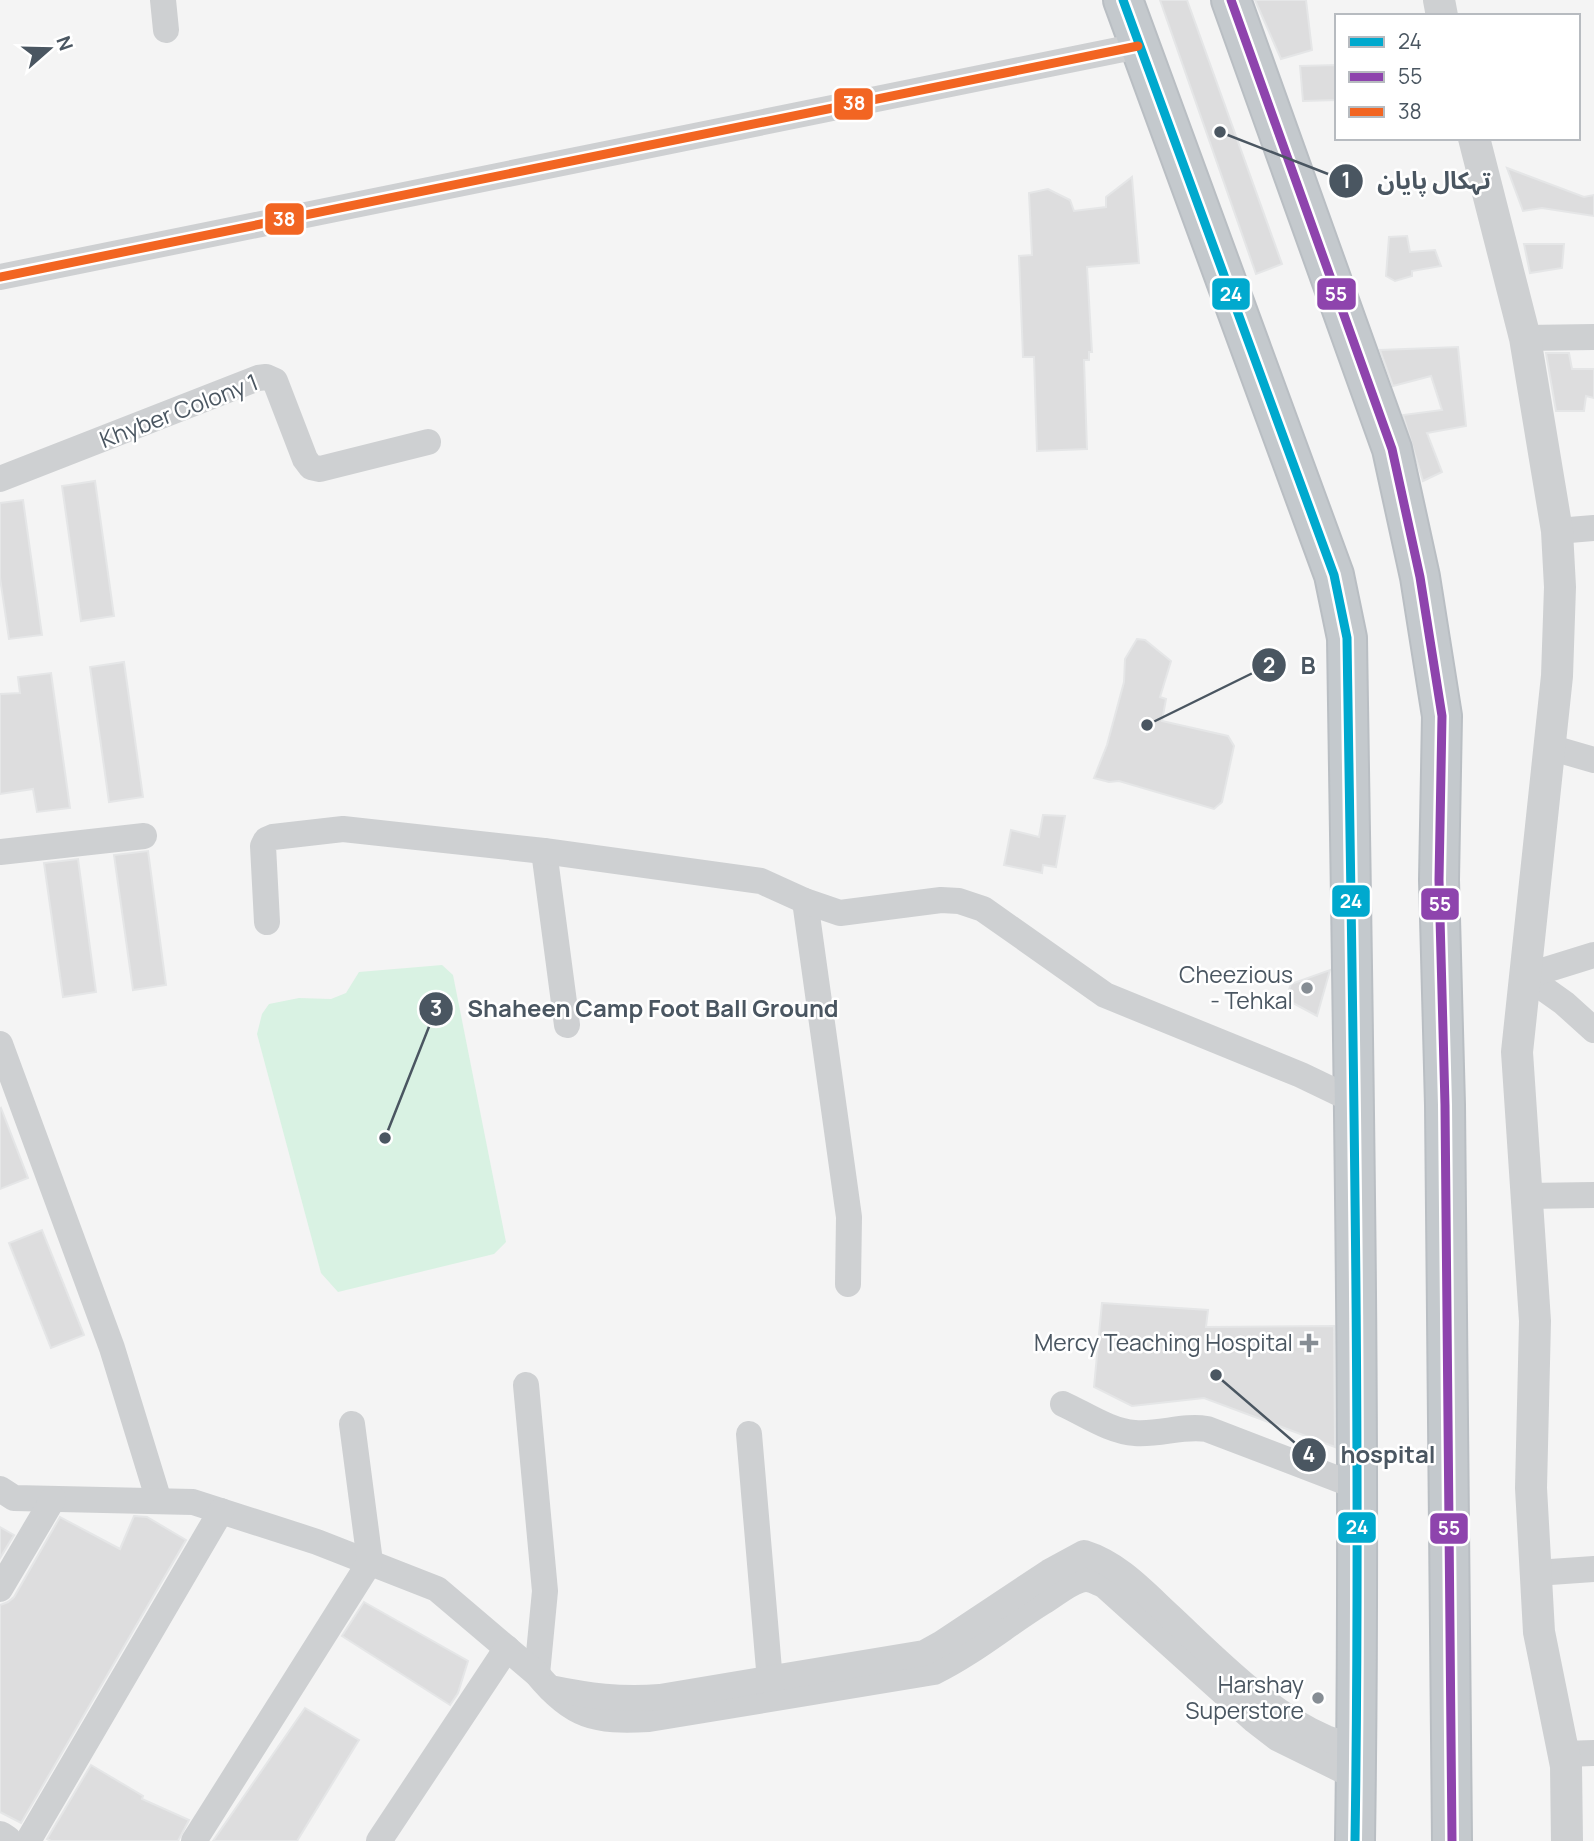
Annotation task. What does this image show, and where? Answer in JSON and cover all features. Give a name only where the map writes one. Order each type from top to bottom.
[{"type":"highway","points":[[1123,0],[1334,575],[1347,638],[1356,1486],[1354,1841]]},
{"type":"highway","points":[[1231,0],[1392,449],[1420,577],[1442,716],[1439,880],[1445,1105],[1452,1841]]},
{"type":"street","points":[[163,0],[166,30]]},
{"type":"street","points":[[0,277],[1138,46]]},
{"type":"street","points":[[1475,140],[1525,338],[1557,531],[1560,587],[1558,676],[1517,1052],[1535,1321],[1531,1488],[1539,1632],[1579,1754],[1566,1766],[1567,1841]]},
{"type":"street","points":[[1525,338],[1594,337]]},
{"type":"street","name":"Khyber Colony 1","points":[[0,479],[266,377],[275,381],[305,459],[311,467],[320,469],[428,442]]},
{"type":"street","points":[[1557,531],[1594,528]]},
{"type":"street","points":[[1549,747],[1594,760]]},
{"type":"street","points":[[267,922],[263,846],[266,840],[343,829],[544,851],[761,881],[805,901],[841,913],[941,900],[959,901],[983,909],[1105,995],[1301,1075],[1353,1100]]},
{"type":"street","points":[[0,852],[144,836]]},
{"type":"street","points":[[544,851],[567,1025]]},
{"type":"street","points":[[805,901],[849,1217],[848,1284]]},
{"type":"street","points":[[1526,976],[1594,955]]},
{"type":"street","points":[[1526,976],[1590,1022]]},
{"type":"street","points":[[0,1044],[112,1348],[159,1502]]},
{"type":"street","points":[[1526,1196],[1594,1195]]},
{"type":"street","points":[[526,1385],[545,1591],[543,1680]]},
{"type":"street","points":[[1063,1404],[1117,1429],[1133,1433],[1194,1427],[1208,1429],[1356,1486]]},
{"type":"street","points":[[194,1841],[370,1563],[352,1424]]},
{"type":"street","points":[[749,1434],[770,1688]]},
{"type":"street","points":[[0,1489],[14,1498],[193,1502],[317,1542],[437,1589],[576,1711],[601,1719],[625,1721],[649,1719],[770,1688],[934,1672],[962,1658],[1007,1624],[1068,1586],[1090,1579],[1105,1586],[1277,1738],[1356,1762]]},
{"type":"street","points":[[0,1589],[53,1499]]},
{"type":"street","points":[[28,1841],[221,1511]]},
{"type":"street","points":[[1536,1573],[1594,1569]]},
{"type":"street","points":[[379,1841],[507,1648]]},
{"type":"street","points":[[0,1837],[6,1841]]},
{"type":"green space","points":[[442,965],[453,975],[506,1242],[494,1254],[338,1292],[321,1273],[257,1034],[262,1014],[269,1004],[299,998],[331,999],[346,993],[359,972]]},
{"type":"building","points":[[1160,0],[1187,0],[1282,264],[1256,274]]},
{"type":"building","points":[[1255,0],[1306,0],[1312,50],[1281,59]]},
{"type":"building","points":[[1335,65],[1335,100],[1303,101],[1300,66]]},
{"type":"building","points":[[1507,168],[1584,197],[1594,195],[1594,216],[1542,208],[1523,211]]},
{"type":"building","points":[[1132,177],[1139,263],[1087,267],[1092,352],[1089,352],[1089,360],[1084,360],[1087,449],[1037,451],[1034,357],[1023,357],[1019,256],[1032,255],[1029,193],[1048,189],[1070,200],[1074,211],[1106,207],[1106,197]]},
{"type":"building","points":[[1407,236],[1410,252],[1435,250],[1441,266],[1412,271],[1412,276],[1395,281],[1386,276],[1389,237]]},
{"type":"building","points":[[1524,244],[1564,244],[1562,268],[1530,273]]},
{"type":"building","points":[[1458,347],[1466,426],[1427,433],[1442,472],[1423,481],[1403,415],[1442,410],[1431,376],[1393,386],[1380,350]]},
{"type":"building","points":[[1546,353],[1569,353],[1572,369],[1594,369],[1594,398],[1586,396],[1584,411],[1556,411]]},
{"type":"building","points":[[95,481],[114,616],[81,621],[62,486]]},
{"type":"building","points":[[23,500],[42,635],[9,639],[0,578],[0,503]]},
{"type":"building","points":[[1137,639],[1145,640],[1171,661],[1160,697],[1166,699],[1162,721],[1228,736],[1234,746],[1222,802],[1214,809],[1119,781],[1109,782],[1094,778],[1107,745],[1124,682],[1125,659]]},
{"type":"building","points":[[124,662],[143,797],[109,802],[90,667]]},
{"type":"building","points":[[51,673],[70,808],[37,812],[33,789],[0,794],[0,694],[20,693],[18,677]]},
{"type":"building","points":[[1043,815],[1065,816],[1056,867],[1043,865],[1042,873],[1004,865],[1011,830],[1039,837]]},
{"type":"building","points":[[148,851],[166,985],[133,990],[114,855]]},
{"type":"building","points":[[78,859],[96,992],[63,997],[44,863]]},
{"type":"building","name":"Cheezious - Tehkal","points":[[1330,970],[1317,1016],[1291,1002],[1288,993],[1291,984]]},
{"type":"building","points":[[0,1109],[28,1178],[0,1189]]},
{"type":"building","points":[[42,1230],[84,1335],[51,1348],[9,1243]]},
{"type":"building","points":[[1102,1303],[1208,1310],[1206,1327],[1334,1326],[1335,1447],[1204,1398],[1132,1406],[1094,1387]]},
{"type":"building","points":[[134,1516],[147,1517],[186,1540],[21,1823],[0,1812],[0,1605],[14,1597],[60,1517],[120,1549]]},
{"type":"building","points":[[0,1527],[14,1535],[0,1558]]},
{"type":"building","points":[[364,1602],[468,1661],[458,1693],[450,1705],[342,1636]]},
{"type":"building","points":[[305,1708],[359,1740],[297,1841],[213,1841]]},
{"type":"building","points":[[91,1765],[143,1796],[142,1799],[189,1820],[178,1841],[47,1839]]},
{"type":"transit line","name":"24","points":[[1123,0],[1334,575],[1347,638],[1357,1390],[1355,1841]]},
{"type":"transit line","name":"55","points":[[1231,0],[1392,449],[1420,577],[1442,716],[1439,880],[1445,1105],[1452,1841]]},
{"type":"transit line","name":"38","points":[[0,277],[1138,46]]},
{"type":"place","name":"تہکال پایان","points":[[1220,132]]},
{"type":"place","name":"B","points":[[1147,725]]},
{"type":"place","name":"Cheezious - Tehkal","points":[[1307,988]]},
{"type":"place","name":"Shaheen Camp Foot Ball Ground","points":[[385,1138]]},
{"type":"place","name":"Mercy Teaching Hospital","points":[[1309,1343]]},
{"type":"place","name":"hospital","points":[[1216,1375]]},
{"type":"place","name":"Harshay Superstore","points":[[1318,1698]]}]
